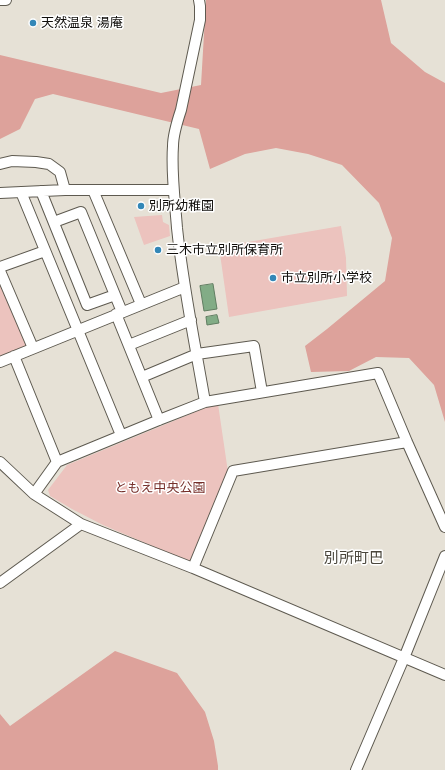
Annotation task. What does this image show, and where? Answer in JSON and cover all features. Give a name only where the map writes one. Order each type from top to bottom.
[{"type":"street","points":[[0,0],[6,0]]},
{"type":"street","points":[[199,0],[200,20],[173,144],[173,190],[180,254],[205,402]]},
{"type":"street","points":[[0,164],[12,161],[49,164],[60,172],[65,190]]},
{"type":"street","points":[[0,193],[65,190],[173,190]]},
{"type":"street","points":[[93,190],[141,304]]},
{"type":"street","points":[[41,191],[88,305],[115,295]]},
{"type":"street","points":[[21,192],[121,435]]},
{"type":"street","points":[[54,222],[81,212],[115,295],[129,345],[159,420]]},
{"type":"street","points":[[0,267],[44,251]]},
{"type":"street","points":[[0,272],[32,348]]},
{"type":"street","points":[[0,362],[185,286]]},
{"type":"street","points":[[129,345],[191,320]]},
{"type":"street","points":[[142,377],[197,354],[254,346],[262,392]]},
{"type":"street","points":[[14,356],[57,462]]},
{"type":"street","points":[[34,494],[57,462],[205,402],[378,373],[445,527]]},
{"type":"street","points":[[192,568],[233,471],[407,442]]},
{"type":"street","points":[[0,462],[34,494],[81,524],[192,568],[445,675]]},
{"type":"street","points":[[0,583],[81,524]]},
{"type":"street","points":[[356,770],[404,658],[445,556]]},
{"type":"green space","points":[[162,215],[163,222],[169,225],[170,236],[144,245],[134,217]]},
{"type":"green space","points":[[341,226],[346,258],[347,296],[229,317],[219,247]]},
{"type":"green space","points":[[0,281],[29,346],[0,358]]},
{"type":"green space","name":"ともえ中央公園","points":[[218,404],[228,472],[190,562],[103,525],[50,496],[48,490],[67,465]]},
{"type":"shaded area","points":[[206,0],[381,0],[391,43],[425,72],[445,83],[445,422],[434,385],[409,358],[376,357],[349,371],[311,372],[305,346],[385,281],[392,238],[379,203],[342,165],[308,154],[276,148],[245,154],[210,169],[199,129],[53,94],[35,99],[20,129],[0,139],[0,55],[161,93],[201,85]]},
{"type":"shaded area","points":[[213,284],[217,309],[204,311],[200,286]]},
{"type":"shaded area","points":[[217,315],[219,323],[207,325],[206,317]]},
{"type":"shaded area","points":[[115,651],[177,673],[205,712],[214,741],[218,770],[0,770],[0,714],[10,726]]},
{"type":"place","name":"天然温泉 湯庵","points":[[33,23]]},
{"type":"place","name":"別所幼稚園","points":[[141,206]]},
{"type":"place","name":"三木市立別所保育所","points":[[158,250]]},
{"type":"place","name":"市立別所小学校","points":[[273,278]]},
{"type":"district","name":"別所町巴","points":[[354,558]]}]
